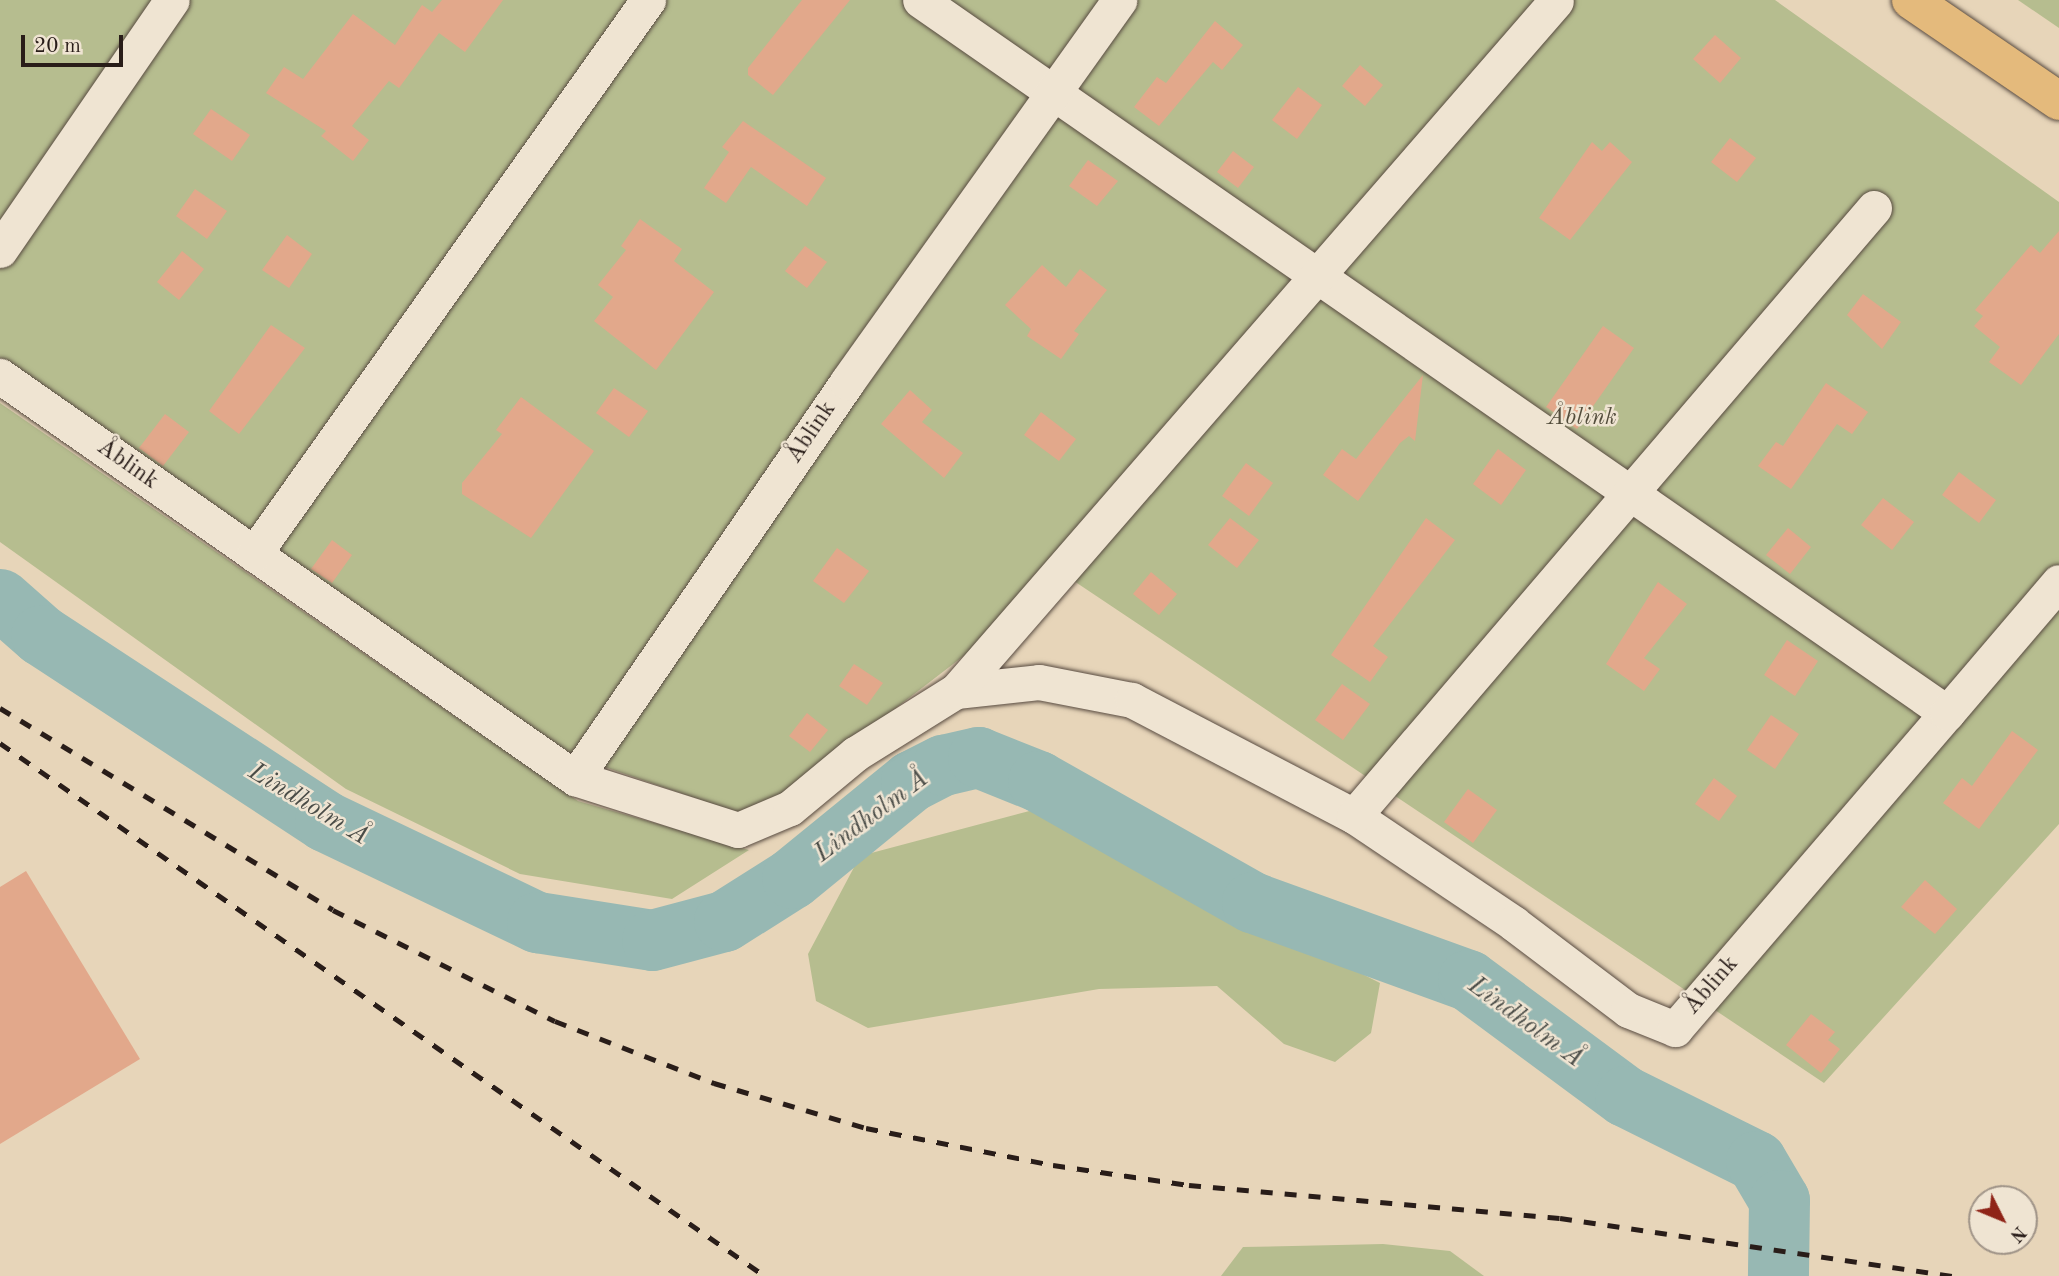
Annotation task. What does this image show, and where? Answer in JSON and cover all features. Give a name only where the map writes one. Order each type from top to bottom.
[{"type":"main road","points":[[1911,0],[2059,101]]},
{"type":"street","points":[[0,250],[172,0]]},
{"type":"street","points":[[254,554],[648,0]]},
{"type":"street","points":[[920,0],[1053,91],[1314,278],[1630,492],[1947,713]]},
{"type":"street","name":"Åblink","points":[[575,778],[1119,0]]},
{"type":"street","name":"Åblink","points":[[0,376],[575,778],[738,830],[790,808],[855,754],[956,691],[1556,1]]},
{"type":"street","points":[[1354,816],[1874,208]]},
{"type":"street","name":"Åblink","points":[[956,691],[1039,682],[1132,700],[1354,816],[1513,923],[1628,1010],[1675,1029],[2059,582]]},
{"type":"green space","name":"Åblink","points":[[0,0],[1775,0],[2059,202],[2059,824],[1824,1083],[1053,567],[996,631],[753,818],[567,754],[0,360]]},
{"type":"green space","points":[[2018,0],[2059,0],[2059,28]]},
{"type":"green space","points":[[0,403],[578,801],[749,850],[672,899],[520,874],[346,789],[0,542]]},
{"type":"green space","points":[[1037,809],[1380,983],[1371,1033],[1335,1062],[1284,1044],[1217,986],[1099,989],[868,1028],[816,1001],[808,954],[860,856]]},
{"type":"green space","points":[[1383,1244],[1450,1251],[1484,1276],[1221,1276],[1243,1247]]},
{"type":"building","points":[[442,0],[503,0],[465,52],[439,33],[399,88],[389,81],[352,126],[369,140],[353,161],[321,136],[326,131],[266,93],[284,67],[303,79],[353,14],[395,45],[422,5],[432,12]]},
{"type":"building","points":[[802,0],[850,0],[773,95],[748,75],[748,68]]},
{"type":"building","points":[[1215,21],[1243,45],[1222,70],[1213,62],[1159,126],[1134,107],[1157,77],[1166,83]]},
{"type":"building","points":[[1715,35],[1741,58],[1720,83],[1693,59]]},
{"type":"building","points":[[1360,65],[1383,85],[1365,106],[1342,86]]},
{"type":"building","points":[[1298,87],[1322,105],[1297,139],[1272,120]]},
{"type":"building","points":[[211,109],[250,135],[232,161],[193,134]]},
{"type":"building","points":[[743,121],[826,178],[807,206],[751,167],[726,203],[704,188],[729,152],[722,147]]},
{"type":"building","points":[[1730,138],[1756,158],[1737,182],[1711,162]]},
{"type":"building","points":[[1592,142],[1602,151],[1610,142],[1632,162],[1570,240],[1539,218]]},
{"type":"building","points":[[1233,151],[1254,167],[1238,188],[1217,172]]},
{"type":"building","points":[[1088,160],[1118,181],[1097,206],[1069,186]]},
{"type":"building","points":[[195,189],[227,211],[207,239],[176,216]]},
{"type":"building","points":[[640,219],[682,249],[674,261],[714,292],[656,370],[594,321],[613,297],[598,285],[626,250],[621,246]]},
{"type":"building","points":[[2059,231],[2059,334],[2021,385],[1989,362],[2000,347],[1974,326],[1983,316],[1975,310],[2031,245],[2040,253]]},
{"type":"building","points":[[287,235],[312,254],[289,288],[262,270]]},
{"type":"building","points":[[805,246],[827,262],[807,288],[785,271]]},
{"type":"building","points":[[182,251],[204,269],[179,300],[157,282]]},
{"type":"building","points":[[1042,265],[1066,287],[1080,269],[1107,290],[1074,331],[1079,334],[1061,359],[1027,336],[1031,329],[1005,305]]},
{"type":"building","points":[[1863,294],[1901,322],[1882,349],[1847,315]]},
{"type":"building","points":[[271,325],[305,348],[239,434],[209,411]]},
{"type":"building","points":[[1603,326],[1634,348],[1577,429],[1546,407]]},
{"type":"building","points":[[1423,375],[1415,441],[1409,436],[1400,443],[1358,501],[1323,475],[1342,449],[1356,459]]},
{"type":"building","points":[[1826,383],[1868,412],[1852,434],[1837,424],[1791,489],[1758,466],[1776,442],[1783,446]]},
{"type":"building","points":[[614,388],[648,411],[629,437],[596,413]]},
{"type":"building","points":[[910,390],[932,410],[922,422],[963,453],[944,478],[881,424]]},
{"type":"building","points":[[521,397],[594,451],[531,538],[462,494],[462,483],[502,434],[496,430]]},
{"type":"building","points":[[1041,412],[1076,439],[1059,461],[1024,435]]},
{"type":"building","points":[[165,414],[189,432],[163,466],[139,448]]},
{"type":"building","points":[[1498,449],[1526,470],[1501,505],[1473,484]]},
{"type":"building","points":[[1246,463],[1273,483],[1249,516],[1222,496]]},
{"type":"building","points":[[1959,472],[1996,500],[1979,523],[1942,495]]},
{"type":"building","points":[[1883,498],[1914,522],[1892,550],[1861,525]]},
{"type":"building","points":[[1230,518],[1259,540],[1237,568],[1208,545]]},
{"type":"building","points":[[1426,518],[1455,540],[1373,646],[1388,657],[1370,682],[1331,655]]},
{"type":"building","points":[[1788,528],[1811,547],[1790,574],[1766,555]]},
{"type":"building","points":[[332,540],[352,555],[332,583],[311,569]]},
{"type":"building","points":[[837,548],[869,571],[844,603],[813,581]]},
{"type":"building","points":[[1151,572],[1177,594],[1159,615],[1133,594]]},
{"type":"building","points":[[1658,582],[1687,604],[1644,658],[1660,669],[1644,691],[1606,664]]},
{"type":"building","points":[[1787,640],[1818,661],[1795,696],[1764,675]]},
{"type":"building","points":[[854,664],[883,683],[867,705],[839,686]]},
{"type":"building","points":[[1342,684],[1370,704],[1343,740],[1315,720]]},
{"type":"building","points":[[807,713],[828,730],[810,752],[789,736]]},
{"type":"building","points":[[1771,715],[1799,734],[1775,769],[1747,750]]},
{"type":"building","points":[[2012,731],[2038,750],[1979,829],[1943,803],[1962,778],[1972,786]]},
{"type":"building","points":[[1714,778],[1737,796],[1719,821],[1695,804]]},
{"type":"building","points":[[1468,789],[1497,810],[1473,843],[1444,822]]},
{"type":"building","points":[[26,871],[140,1059],[0,1144],[0,887]]},
{"type":"building","points":[[1925,880],[1957,909],[1935,934],[1901,907]]},
{"type":"building","points":[[1811,1014],[1835,1032],[1828,1040],[1840,1049],[1821,1073],[1786,1045]]},
{"type":"waterway","name":"Lindholm Å","points":[[0,599],[41,635],[325,821],[537,922],[652,940],[724,921],[792,878],[911,781],[943,765],[978,757],[1038,781],[1252,902],[1468,980],[1625,1096],[1756,1161],[1779,1200],[1778,1276]]},
{"type":"railway","points":[[0,708],[333,910],[555,1021],[714,1083],[866,1128],[1053,1165],[1189,1185],[1560,1218],[1954,1276]]},
{"type":"railway","points":[[0,743],[765,1276]]}]
